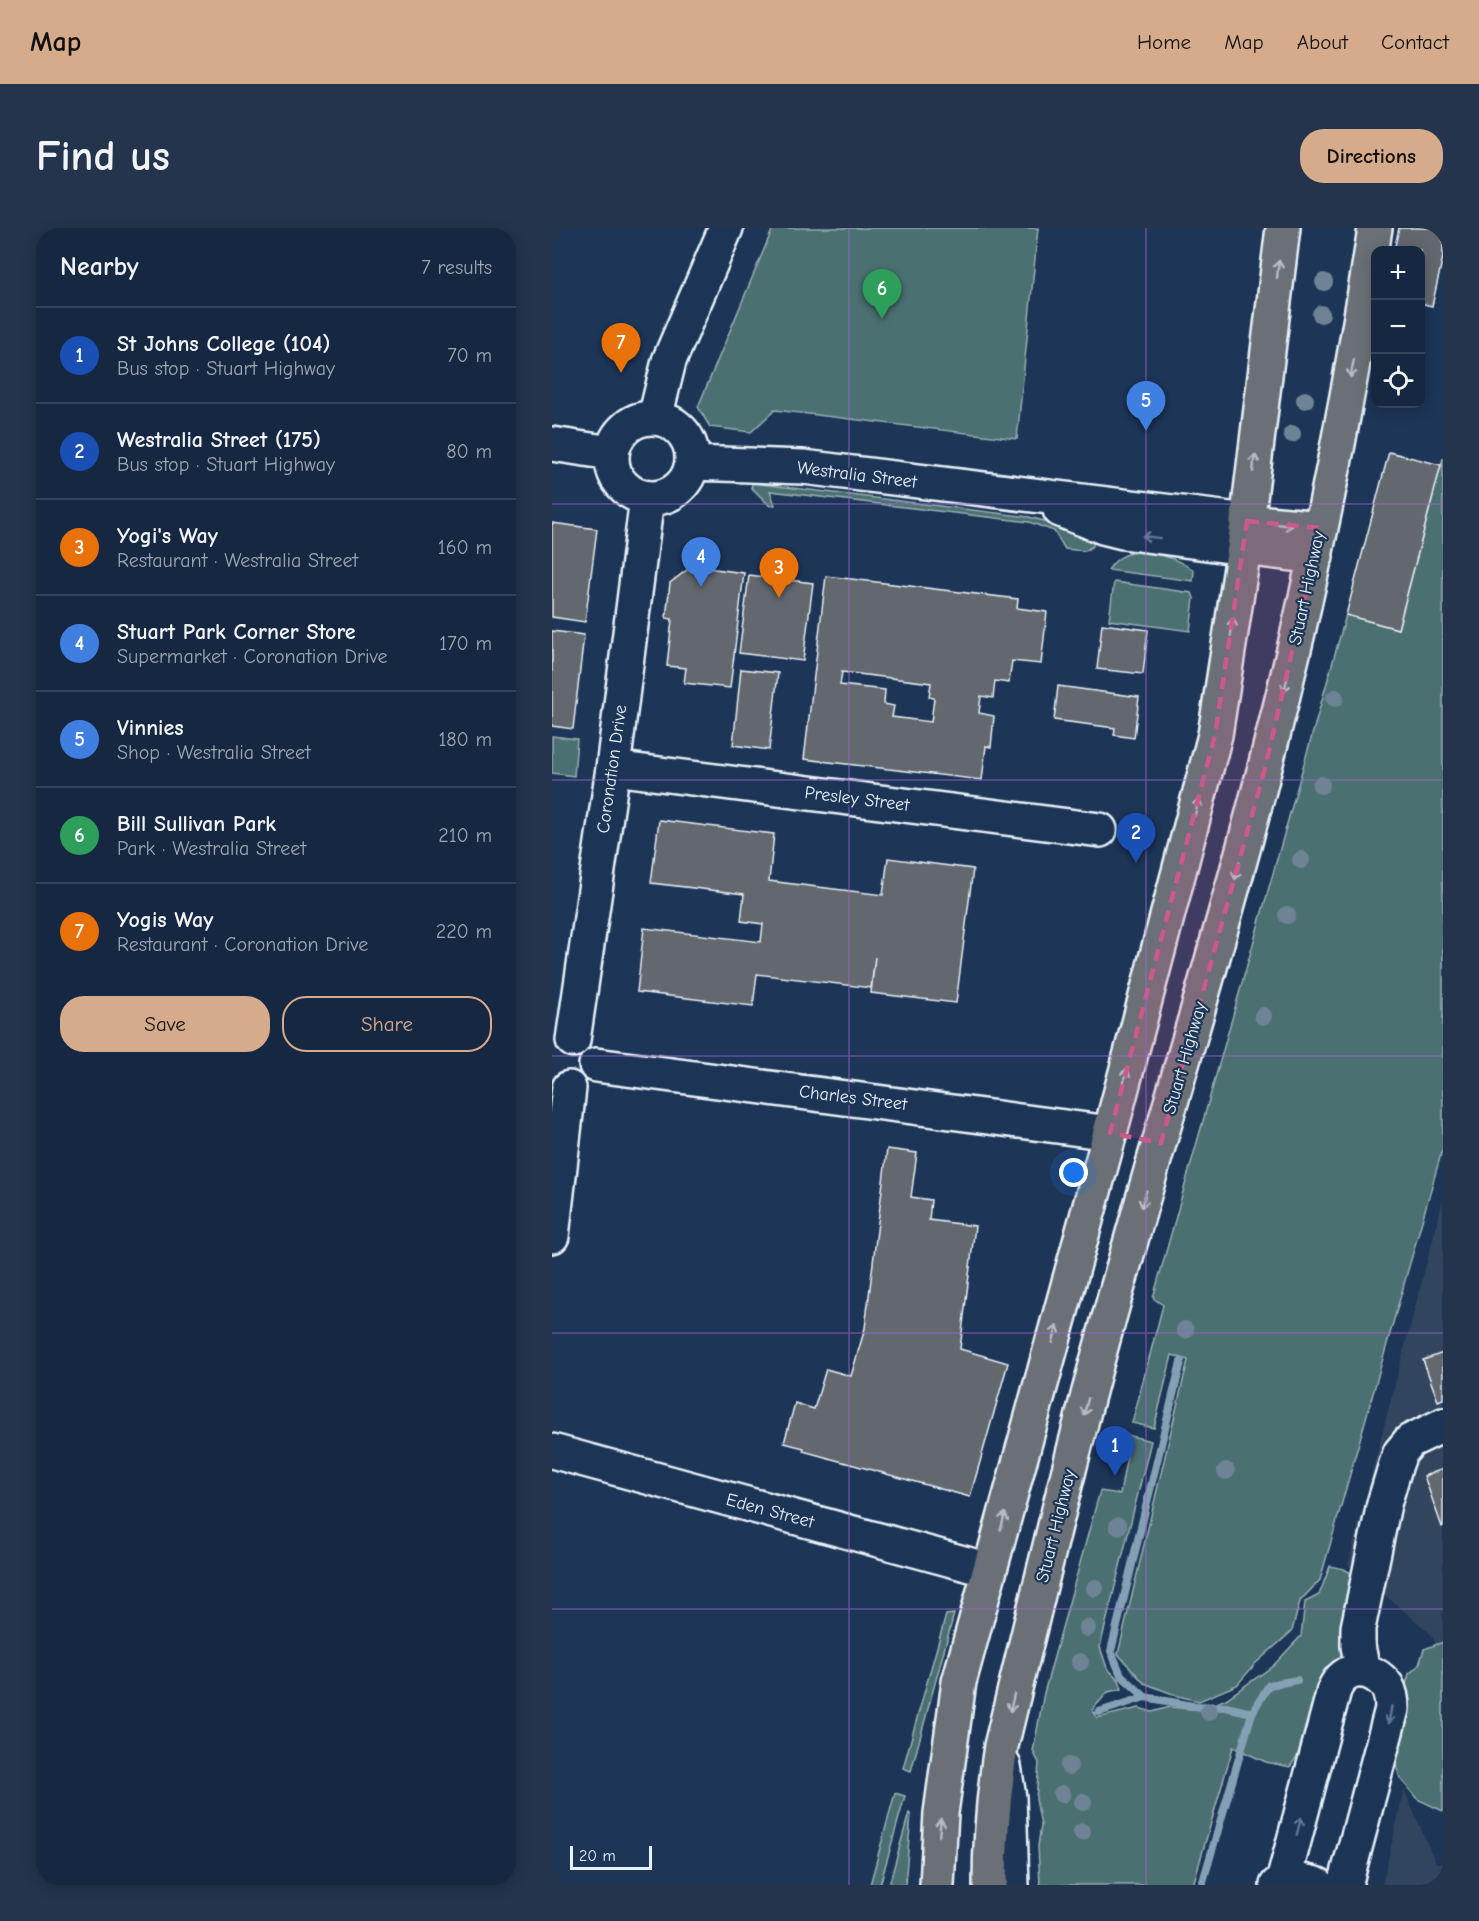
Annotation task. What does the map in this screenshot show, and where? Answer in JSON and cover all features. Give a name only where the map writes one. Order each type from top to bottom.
[{"type":"highway","points":[[937,1885],[941,1814],[959,1682],[1110,1133],[1215,735],[1246,535],[1283,228]]},
{"type":"highway","name":"Stuart Highway","points":[[990,1885],[993,1799],[1001,1746],[1092,1380],[1161,1143],[1265,768],[1318,543],[1359,336],[1375,228]]},
{"type":"highway","name":"Westralia Street","points":[[1246,535],[1318,543]]},
{"type":"highway","points":[[1110,1133],[1161,1143]]},
{"type":"street","points":[[655,418],[669,361],[726,228]]},
{"type":"street","points":[[642,418],[655,418],[667,420],[679,428],[687,438],[692,463],[688,475],[672,493],[647,498],[624,488],[614,471],[611,453],[621,430],[642,418]]},
{"type":"street","points":[[552,444],[611,453]]},
{"type":"street","name":"Westralia Street","points":[[692,463],[803,467],[1022,494],[1115,530],[1141,536],[1246,535]]},
{"type":"street","name":"Coronation Drive","points":[[562,1045],[613,768],[647,498]]},
{"type":"street","name":"Presley Street","points":[[613,768],[1100,830]]},
{"type":"street","points":[[552,1236],[560,1082],[575,1088],[588,1082],[596,1065],[596,1057],[587,1045],[562,1045]]},
{"type":"street","name":"Charles Street","points":[[596,1065],[1110,1133]]},
{"type":"street","points":[[1363,1671],[1358,1646],[1358,1628],[1384,1504],[1396,1464],[1400,1453],[1410,1441],[1443,1425]]},
{"type":"street","name":"Eden Street","points":[[552,1450],[989,1570]]},
{"type":"street","points":[[1318,1885],[1300,1880],[1280,1884],[1334,1690],[1341,1677],[1355,1671],[1363,1671],[1371,1673],[1387,1686],[1392,1709],[1345,1885]]},
{"type":"street","points":[[1001,1746],[1009,1797],[1012,1885]]},
{"type":"highlighted area","points":[[1247,521],[1321,528],[1265,768],[1161,1143],[1110,1133],[1215,735]]},
{"type":"shaded area","points":[[1443,1200],[1443,1654],[1441,1654],[1430,1633],[1348,1564]]},
{"type":"shaded area","points":[[1404,1790],[1436,1863],[1443,1863],[1443,1885],[1382,1885]]},
{"type":"green space","points":[[773,228],[1038,228],[1017,439],[775,410],[751,432],[710,427],[698,407]]},
{"type":"green space","points":[[1443,458],[1443,1147],[1320,1580],[1300,1601],[1292,1631],[1256,1663],[1237,1685],[1199,1701],[1144,1683],[1118,1654],[1188,1360],[1172,1355],[1154,1428],[1132,1423],[1163,1305],[1153,1298],[1346,615],[1398,629]]},
{"type":"green space","points":[[753,483],[1029,517],[1056,524],[1093,540],[1093,546],[1085,551],[1065,549],[1054,531],[1029,522],[770,491],[775,505],[770,506],[751,487]]},
{"type":"green space","points":[[1140,552],[1162,555],[1181,563],[1194,571],[1193,581],[1108,570],[1121,557]]},
{"type":"green space","points":[[1114,582],[1192,593],[1194,598],[1190,631],[1109,620]]},
{"type":"green space","points":[[552,736],[577,739],[574,776],[552,773]]},
{"type":"green space","points":[[1127,1435],[1151,1441],[1100,1647],[1107,1668],[1119,1680],[1122,1689],[1108,1692],[1092,1710],[1097,1718],[1139,1708],[1152,1712],[1170,1707],[1201,1710],[1226,1699],[1273,1666],[1301,1636],[1305,1602],[1319,1595],[1330,1566],[1344,1569],[1359,1578],[1352,1655],[1336,1664],[1316,1692],[1312,1733],[1290,1767],[1266,1762],[1233,1747],[1193,1885],[1040,1885],[1038,1846],[1041,1825],[1036,1799],[1039,1763],[1033,1751],[1044,1693],[1100,1491],[1120,1494],[1127,1455],[1121,1453]]},
{"type":"green space","points":[[954,1614],[911,1771],[903,1768],[946,1615]]},
{"type":"green space","points":[[1443,1642],[1443,1811],[1417,1799],[1400,1778],[1392,1753],[1409,1674],[1419,1665],[1424,1649]]},
{"type":"green space","points":[[895,1793],[905,1796],[880,1885],[870,1885]]},
{"type":"green space","points":[[909,1813],[911,1815],[905,1885],[889,1885]]},
{"type":"building","points":[[1399,228],[1443,228],[1443,257],[1432,306],[1425,304],[1425,246],[1395,246]]},
{"type":"building","points":[[1389,452],[1441,465],[1398,629],[1346,615]]},
{"type":"building","points":[[552,523],[597,529],[585,622],[552,617]]},
{"type":"building","points":[[692,566],[744,573],[730,688],[684,683],[686,668],[667,666],[672,619],[666,618],[670,583]]},
{"type":"building","points":[[749,575],[813,583],[803,661],[739,653]]},
{"type":"building","points":[[826,576],[1018,599],[1017,608],[1047,612],[1041,664],[1012,661],[1009,683],[995,681],[993,698],[981,696],[979,713],[994,716],[991,747],[986,746],[982,780],[804,759]],"holes":[[[842,672],[931,683],[929,697],[934,698],[931,722],[892,717],[894,706],[884,704],[885,690],[840,685]]]},
{"type":"building","points":[[1102,624],[1148,630],[1143,674],[1097,669]]},
{"type":"building","points":[[552,631],[584,635],[573,729],[552,726]]},
{"type":"building","points":[[741,669],[778,673],[769,750],[733,745]]},
{"type":"building","points":[[1058,686],[1139,697],[1134,738],[1114,735],[1115,728],[1054,720]]},
{"type":"building","points":[[659,820],[774,834],[769,881],[883,895],[888,858],[973,869],[956,1003],[871,993],[875,957],[871,988],[757,974],[753,1006],[637,992],[644,928],[761,942],[763,924],[741,921],[744,894],[651,883]]},
{"type":"building","points":[[887,1149],[917,1153],[911,1197],[931,1200],[929,1220],[975,1226],[960,1349],[1008,1363],[970,1497],[803,1451],[804,1448],[784,1443],[795,1403],[814,1409],[826,1369],[851,1376],[865,1328]]},
{"type":"building","points":[[1443,1353],[1443,1399],[1438,1401],[1423,1360]]},
{"type":"building","points":[[1443,1469],[1443,1526],[1442,1527],[1424,1476]]},
{"type":"waterway","points":[[1181,1362],[1111,1651],[1121,1675],[1145,1697],[1193,1706],[1226,1707],[1252,1713],[1269,1685],[1297,1680]]},
{"type":"waterway","points":[[1099,1712],[1145,1697]]},
{"type":"waterway","points":[[1202,1885],[1252,1713]]},
{"type":"place","name":"Bill Sullivan Park","points":[[882,319]]},
{"type":"place","name":"Yogis Way","points":[[621,373]]},
{"type":"place","name":"Vinnies","points":[[1146,431]]},
{"type":"place","name":"Stuart Park Corner Store","points":[[701,587]]},
{"type":"place","name":"Yogi's Way","points":[[779,598]]},
{"type":"place","name":"Westralia Street (175)","points":[[1136,863]]},
{"type":"place","name":"St Johns College (104)","points":[[1115,1476]]}]
